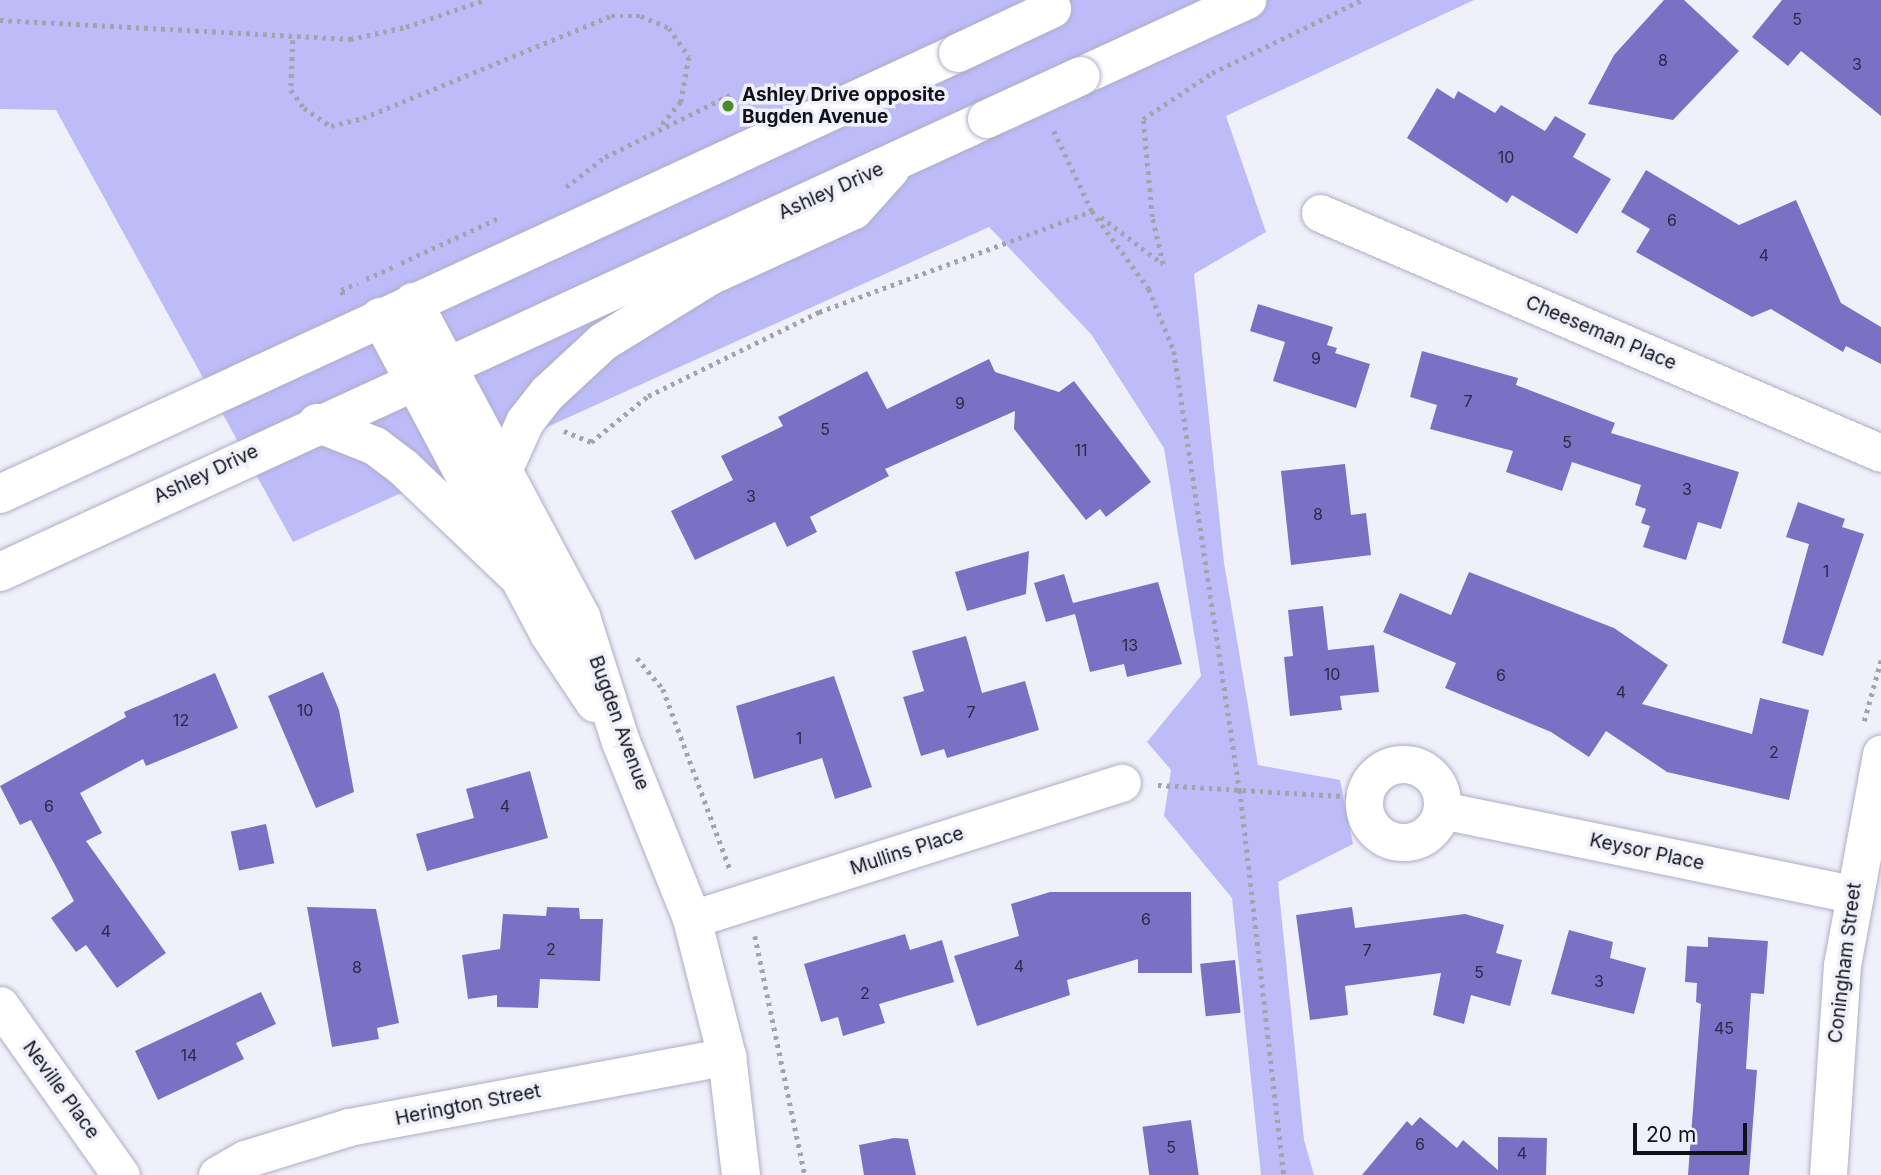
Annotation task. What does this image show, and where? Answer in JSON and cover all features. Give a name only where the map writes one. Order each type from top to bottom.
[{"type":"main road","name":"Ashley Drive","points":[[0,572],[317,423],[1247,0]]},
{"type":"main road","points":[[0,494],[396,309],[1063,5]]},
{"type":"main road","points":[[503,471],[525,422],[548,393],[603,342],[710,276],[854,210],[898,160]]},
{"type":"main road","name":"Bugden Avenue","points":[[396,309],[429,372],[503,471],[581,617],[621,743],[692,919],[727,1056],[741,1175]]},
{"type":"main road","points":[[429,372],[519,578],[621,743]]},
{"type":"main road","points":[[317,423],[375,446],[404,468],[519,578]]},
{"type":"street","name":"Cheeseman Place","points":[[1320,213],[1881,453]]},
{"type":"street","name":"Coningham Street","points":[[1828,1175],[1852,894],[1881,754]]},
{"type":"street","points":[[1409,763],[1433,777],[1442,810],[1429,834],[1396,843],[1368,824],[1363,797],[1371,778],[1388,766],[1409,763]]},
{"type":"street","name":"Mullins Place","points":[[692,919],[1122,783]]},
{"type":"street","name":"Keysor Place","points":[[1442,810],[1852,894]]},
{"type":"street","name":"Neville Place","points":[[0,1005],[121,1175]]},
{"type":"street","name":"Herington Street","points":[[217,1175],[245,1159],[349,1127],[727,1056]]},
{"type":"path","points":[[0,20],[293,40],[361,37],[484,0]]},
{"type":"path","points":[[1092,211],[1163,264],[1152,217],[1143,119],[1212,73],[1362,0]]},
{"type":"path","points":[[293,40],[291,90],[304,108],[331,126],[611,16],[641,16],[669,27],[689,57],[681,102],[657,131],[733,94]]},
{"type":"path","points":[[557,439],[559,429],[591,442],[648,396],[819,312],[1092,211]]},
{"type":"path","points":[[1092,211],[1149,289],[1174,351],[1240,790],[1284,1175]]},
{"type":"path","points":[[632,653],[663,689],[743,903],[805,1175]]},
{"type":"path","points":[[1122,783],[1363,797]]},
{"type":"shaded area","points":[[0,0],[1474,0],[1226,116],[1266,232],[1194,274],[1224,563],[1258,765],[1340,780],[1353,844],[1278,882],[1304,1140],[1314,1175],[1261,1175],[1232,898],[1164,816],[1171,770],[1147,742],[1201,676],[1164,448],[1091,334],[989,227],[293,542],[56,110],[0,109]]},
{"type":"building","points":[[1664,0],[1684,0],[1739,51],[1673,120],[1588,104],[1614,55]]},
{"type":"building","points":[[1782,0],[1881,0],[1881,116],[1801,51],[1788,66],[1752,37]]},
{"type":"building","points":[[1437,88],[1454,99],[1458,91],[1495,113],[1501,105],[1545,131],[1555,116],[1586,134],[1573,157],[1611,179],[1577,234],[1512,195],[1507,203],[1407,138]]},
{"type":"building","points":[[1646,170],[1739,225],[1796,200],[1841,303],[1881,327],[1881,364],[1846,346],[1843,352],[1771,309],[1752,317],[1636,252],[1650,229],[1621,212]]},
{"type":"building","points":[[1258,304],[1333,327],[1327,345],[1337,348],[1335,353],[1370,364],[1356,408],[1273,381],[1285,342],[1250,331]]},
{"type":"building","points":[[1422,351],[1518,378],[1516,385],[1615,423],[1611,433],[1739,472],[1721,529],[1698,522],[1686,560],[1643,547],[1650,526],[1641,523],[1646,509],[1635,505],[1641,485],[1572,462],[1562,491],[1506,472],[1513,451],[1430,429],[1437,405],[1410,397]]},
{"type":"building","points":[[989,359],[995,372],[1059,392],[1074,381],[1151,482],[1106,517],[1100,509],[1086,520],[1014,429],[1015,411],[885,469],[889,476],[810,517],[817,532],[787,547],[775,522],[695,560],[671,511],[733,480],[721,456],[783,426],[778,417],[867,371],[887,409]]},
{"type":"building","points":[[1345,464],[1351,515],[1366,513],[1371,555],[1291,565],[1281,471]]},
{"type":"building","points":[[1798,502],[1845,519],[1842,527],[1864,534],[1823,656],[1782,643],[1809,544],[1786,537]]},
{"type":"building","points":[[1029,551],[1026,594],[967,611],[955,572]]},
{"type":"building","points":[[1469,572],[1614,628],[1668,665],[1642,704],[1752,734],[1760,698],[1809,710],[1789,800],[1667,772],[1606,731],[1589,757],[1551,732],[1445,688],[1456,663],[1383,632],[1400,593],[1451,615]]},
{"type":"building","points":[[1064,574],[1073,603],[1158,582],[1182,664],[1127,677],[1124,664],[1090,672],[1075,614],[1046,622],[1034,583]]},
{"type":"building","points":[[1323,606],[1328,650],[1374,645],[1379,692],[1340,696],[1342,710],[1290,716],[1284,657],[1293,656],[1288,610]]},
{"type":"building","points":[[966,636],[982,693],[1025,681],[1039,730],[947,758],[944,749],[921,756],[903,697],[924,691],[912,651]]},
{"type":"building","points":[[323,672],[339,710],[354,792],[316,808],[268,696]]},
{"type":"building","points":[[215,673],[238,728],[146,766],[143,759],[80,793],[102,833],[86,841],[166,953],[117,988],[86,945],[76,952],[51,918],[74,901],[31,820],[20,825],[0,786],[126,717],[124,712]]},
{"type":"building","points":[[834,676],[872,787],[835,799],[822,758],[754,779],[736,706]]},
{"type":"building","points":[[530,771],[548,838],[427,871],[416,834],[474,818],[466,789]]},
{"type":"building","points":[[266,824],[274,863],[239,871],[231,831]]},
{"type":"building","points":[[1050,892],[1191,892],[1192,973],[1138,973],[1138,959],[1067,980],[1070,995],[977,1026],[954,956],[1019,936],[1011,904]]},
{"type":"building","points":[[307,907],[376,909],[399,1023],[377,1028],[379,1039],[332,1047]]},
{"type":"building","points":[[547,907],[579,908],[580,919],[603,919],[600,981],[540,979],[538,1008],[497,1007],[497,995],[468,999],[462,955],[500,949],[503,914],[546,916]]},
{"type":"building","points":[[1352,907],[1355,928],[1465,914],[1504,925],[1496,953],[1522,960],[1510,1006],[1471,995],[1464,1024],[1433,1015],[1441,973],[1345,986],[1348,1015],[1310,1020],[1296,915]]},
{"type":"building","points":[[1569,930],[1613,942],[1610,958],[1646,968],[1634,1014],[1551,994]]},
{"type":"building","points":[[905,934],[910,950],[942,940],[954,982],[879,1004],[885,1023],[843,1036],[838,1017],[821,1022],[804,964]]},
{"type":"building","points":[[1708,937],[1768,941],[1764,994],[1751,993],[1746,1069],[1757,1070],[1749,1175],[1688,1175],[1701,1004],[1696,1002],[1697,983],[1685,982],[1687,946],[1708,947]]},
{"type":"building","points":[[1235,960],[1241,1013],[1206,1016],[1200,964]]},
{"type":"building","points":[[261,992],[276,1024],[236,1043],[244,1059],[158,1100],[135,1051]]},
{"type":"building","points":[[1420,1117],[1457,1148],[1463,1140],[1498,1170],[1498,1137],[1547,1138],[1546,1175],[1362,1175],[1407,1121],[1412,1126]]},
{"type":"building","points":[[1191,1120],[1199,1175],[1149,1175],[1142,1127]]},
{"type":"building","points":[[894,1138],[908,1139],[916,1175],[864,1175],[859,1145]]},
{"type":"place","name":"Ashley Drive opposite Bugden Avenue","points":[[728,106]]}]
